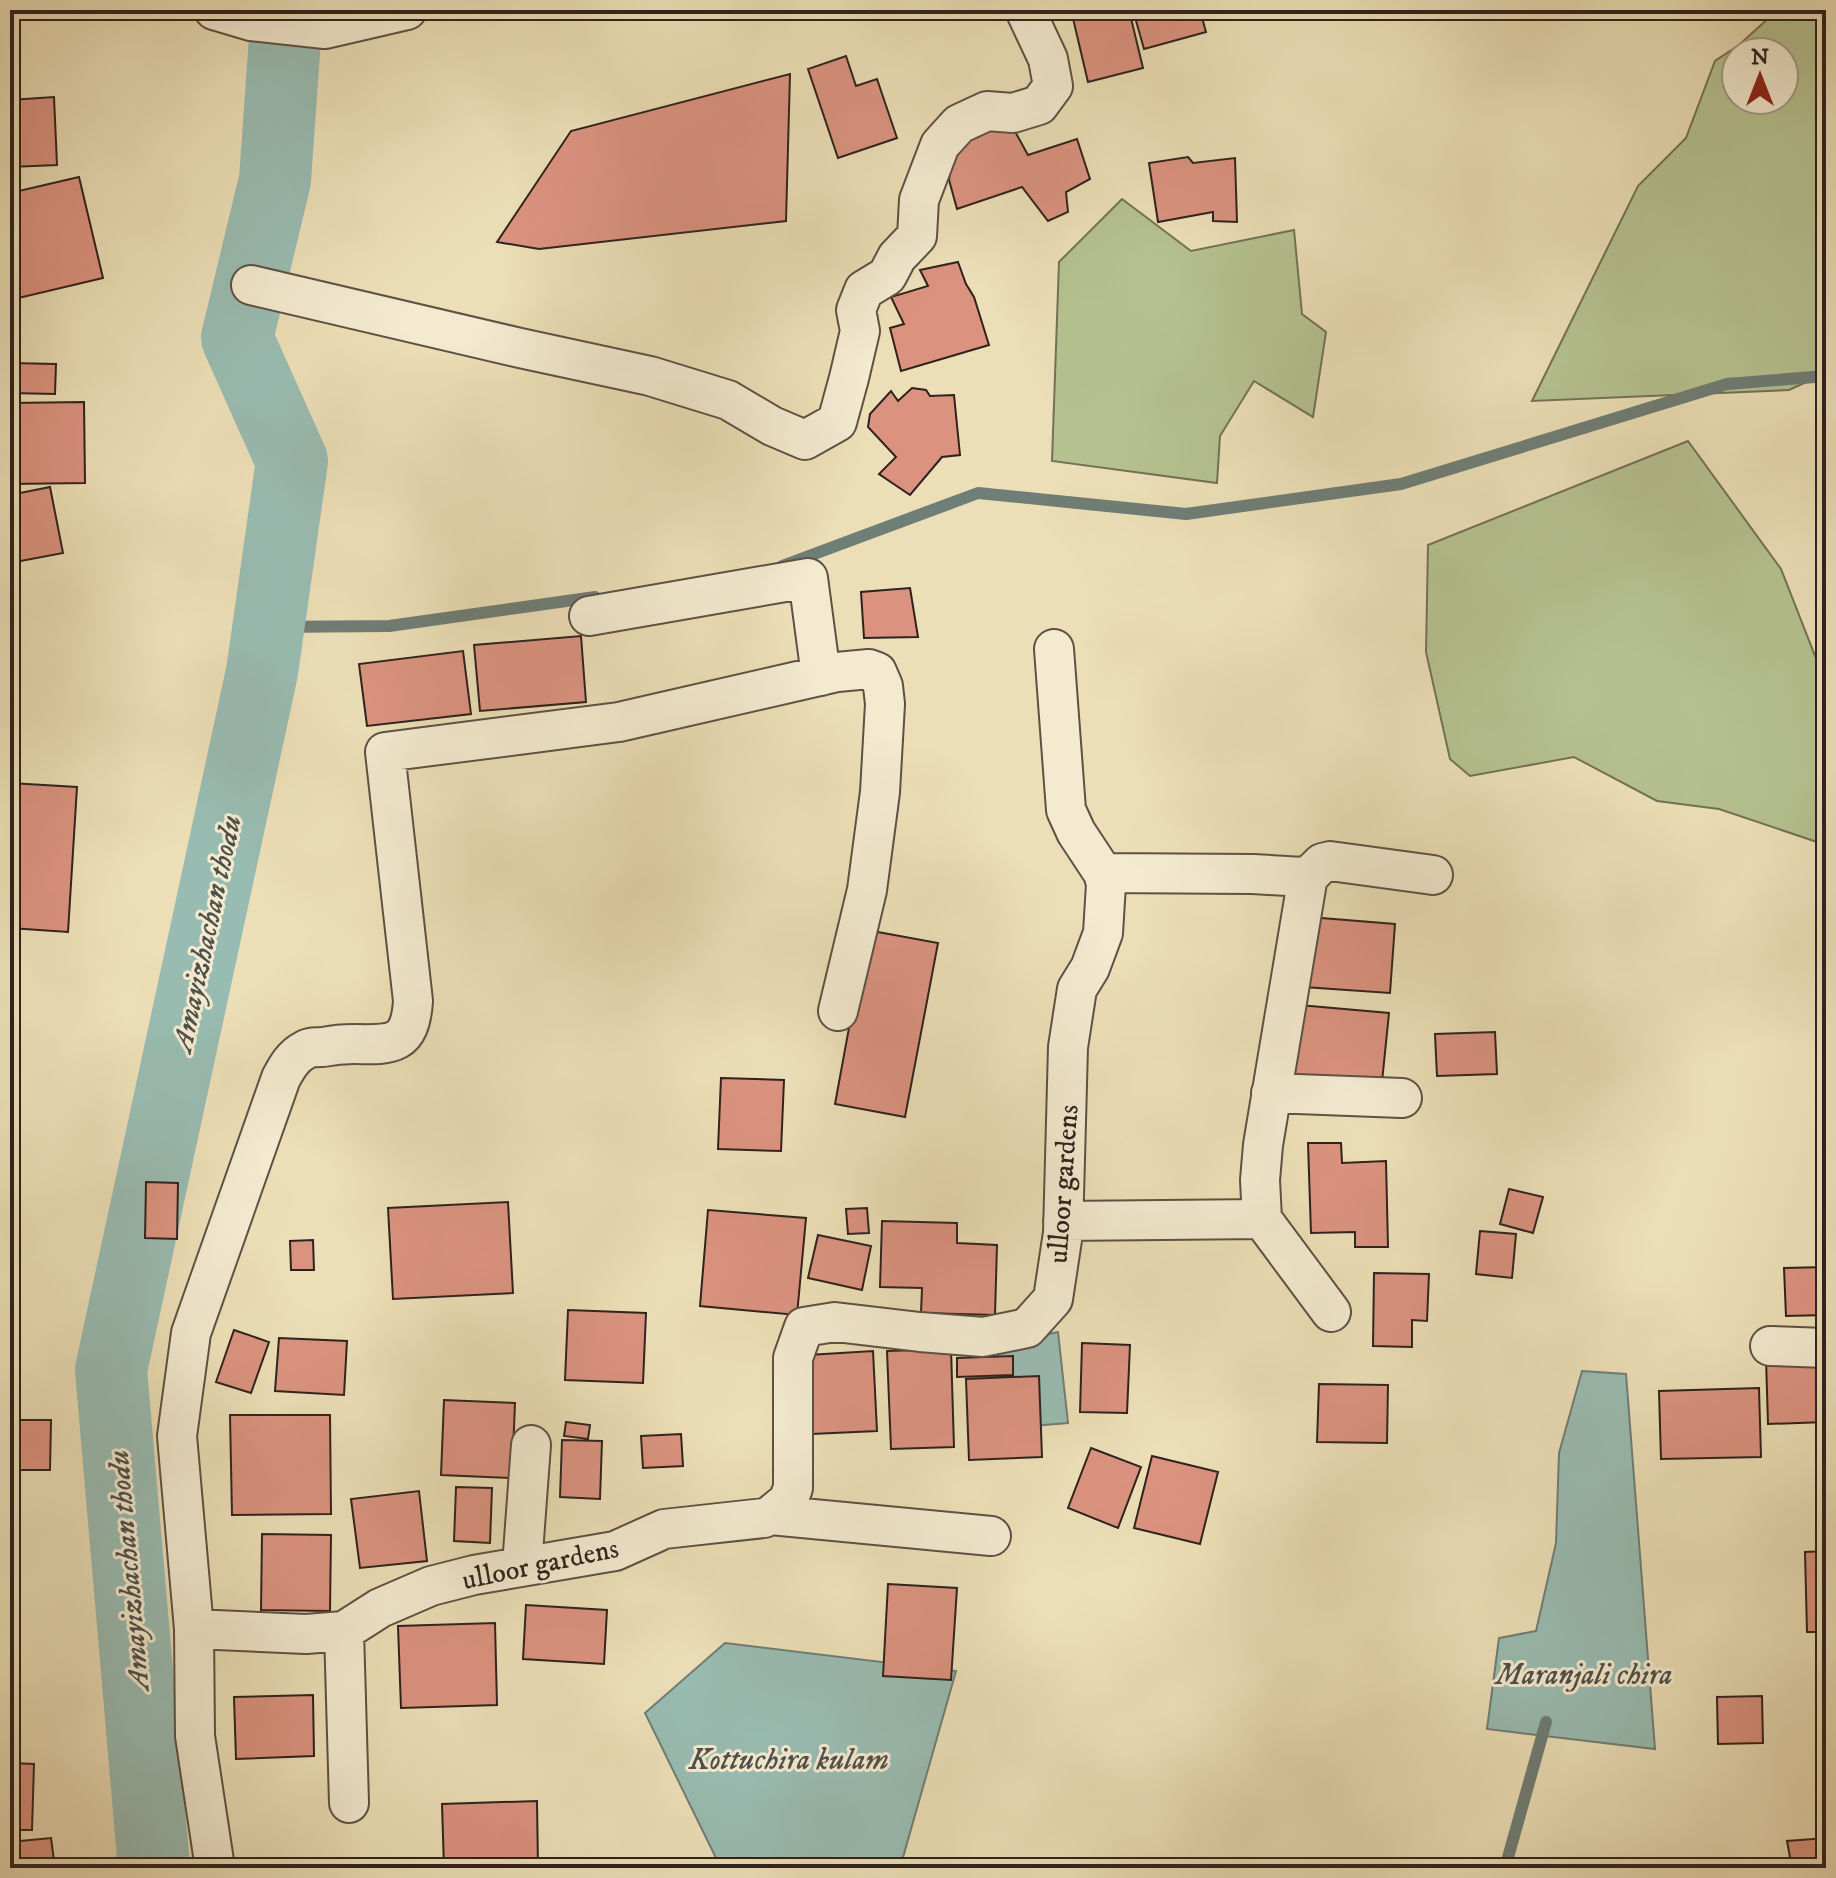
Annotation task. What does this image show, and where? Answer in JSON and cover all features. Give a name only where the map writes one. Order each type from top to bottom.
[{"type":"street","points":[[214,10],[251,21],[324,20],[407,10]]},
{"type":"street","points":[[251,285],[650,376],[728,400],[772,426],[805,440],[837,422],[860,331],[856,310],[864,290],[887,276],[897,257],[917,236],[919,200],[940,145],[959,124],[987,111],[1013,113],[1039,105],[1053,86],[1048,59],[1025,10]]},
{"type":"street","points":[[589,616],[808,578],[821,676]]},
{"type":"street","points":[[1054,649],[1066,810],[1076,832],[1103,873],[1308,876]]},
{"type":"street","points":[[215,1868],[195,1736],[194,1629],[177,1436],[191,1333],[281,1078],[292,1060],[306,1049],[395,1042],[404,1034],[412,1018],[413,1001],[385,752],[619,722],[837,672],[877,672],[885,704],[880,792],[867,890],[838,1011]]},
{"type":"street","points":[[1331,1312],[1262,1219],[1260,1180],[1263,1145],[1308,876],[1317,866],[1330,861],[1433,875]]},
{"type":"street","name":"ulloor gardens","points":[[194,1629],[306,1634],[344,1631],[380,1608],[431,1586],[474,1575],[615,1551],[664,1529],[754,1520],[771,1515],[788,1501],[793,1488],[793,1358],[804,1327],[835,1322],[983,1337],[1027,1328],[1053,1299],[1063,1233],[1068,1047],[1077,989],[1090,968],[1103,933],[1106,884],[1103,873]]},
{"type":"street","points":[[1271,1093],[1402,1098]]},
{"type":"street","points":[[1063,1221],[1262,1219]]},
{"type":"street","points":[[1770,1346],[1826,1348]]},
{"type":"street","points":[[522,1566],[531,1445]]},
{"type":"street","points":[[771,1515],[991,1536]]},
{"type":"street","points":[[344,1631],[349,1803]]},
{"type":"green space","points":[[1772,15],[1805,15],[1826,25],[1826,373],[1789,390],[1532,401],[1638,186],[1686,138],[1715,61],[1720,58],[1720,116],[1800,116],[1800,36],[1749,36]]},
{"type":"green space","points":[[1122,199],[1191,251],[1294,230],[1302,314],[1326,332],[1313,417],[1254,381],[1220,436],[1217,483],[1052,461],[1059,262]]},
{"type":"green space","points":[[1688,441],[1781,569],[1826,684],[1826,835],[1820,843],[1719,809],[1657,801],[1574,757],[1470,776],[1450,759],[1426,652],[1428,545]]},
{"type":"water","points":[[1058,1332],[1068,1423],[1008,1428],[996,1345]]},
{"type":"water","name":"Maranjali chira","points":[[1582,1371],[1626,1374],[1655,1749],[1487,1729],[1499,1638],[1536,1631],[1556,1543],[1559,1453]]},
{"type":"water","name":"Kottuchira kulam","points":[[725,1643],[956,1671],[900,1868],[736,1868],[717,1860],[645,1713]]},
{"type":"building","points":[[1071,10],[1129,10],[1143,68],[1088,82]]},
{"type":"building","points":[[1133,10],[1200,10],[1206,32],[1144,49]]},
{"type":"building","points":[[846,56],[856,86],[877,79],[897,138],[838,158],[808,69]]},
{"type":"building","points":[[790,74],[786,221],[539,249],[497,242],[571,131]]},
{"type":"building","points":[[54,97],[57,165],[10,167],[10,100]]},
{"type":"building","points":[[994,113],[1012,126],[1028,155],[1077,139],[1090,179],[1066,192],[1068,212],[1048,221],[1022,187],[957,209],[949,180],[953,151]]},
{"type":"building","points":[[1188,157],[1193,163],[1235,158],[1237,222],[1213,221],[1213,212],[1158,222],[1149,163]]},
{"type":"building","points":[[79,177],[103,278],[10,300],[10,193]]},
{"type":"building","points":[[958,262],[974,297],[989,345],[901,371],[890,328],[904,324],[891,297],[928,286],[920,270]]},
{"type":"building","points":[[10,363],[56,364],[55,394],[10,393]]},
{"type":"building","points":[[912,388],[926,390],[930,396],[954,395],[960,455],[942,457],[910,495],[879,474],[896,457],[868,427],[870,414],[891,391],[898,401]]},
{"type":"building","points":[[84,402],[85,483],[10,484],[10,403]]},
{"type":"building","points":[[50,487],[63,553],[10,563],[10,495]]},
{"type":"building","points":[[910,588],[918,637],[864,638],[861,592]]},
{"type":"building","points":[[581,636],[586,702],[480,711],[474,645]]},
{"type":"building","points":[[463,651],[471,714],[367,726],[359,664]]},
{"type":"building","points":[[10,783],[77,787],[68,932],[10,928]]},
{"type":"building","points":[[1309,917],[1395,924],[1390,993],[1304,987]]},
{"type":"building","points":[[867,930],[938,943],[905,1117],[835,1104]]},
{"type":"building","points":[[1299,1005],[1389,1013],[1382,1082],[1292,1074]]},
{"type":"building","points":[[1495,1032],[1497,1074],[1437,1076],[1435,1034]]},
{"type":"building","points":[[721,1078],[784,1080],[781,1151],[718,1149]]},
{"type":"building","points":[[1308,1143],[1341,1143],[1342,1163],[1386,1161],[1388,1247],[1355,1247],[1355,1232],[1311,1233]]},
{"type":"building","points":[[146,1182],[178,1183],[177,1239],[145,1238]]},
{"type":"building","points":[[1509,1189],[1543,1197],[1533,1233],[1500,1224]]},
{"type":"building","points":[[508,1202],[513,1293],[393,1299],[388,1208]]},
{"type":"building","points":[[867,1208],[869,1233],[848,1234],[846,1209]]},
{"type":"building","points":[[708,1210],[806,1218],[797,1315],[700,1306]]},
{"type":"building","points":[[882,1221],[957,1223],[957,1243],[997,1245],[995,1315],[921,1313],[922,1288],[880,1287]]},
{"type":"building","points":[[1480,1231],[1516,1234],[1512,1278],[1476,1274]]},
{"type":"building","points":[[818,1235],[871,1246],[862,1290],[808,1278]]},
{"type":"building","points":[[313,1240],[314,1270],[291,1270],[290,1241]]},
{"type":"building","points":[[1826,1267],[1826,1315],[1786,1316],[1784,1268]]},
{"type":"building","points":[[1374,1273],[1429,1274],[1427,1321],[1412,1320],[1412,1347],[1373,1346]]},
{"type":"building","points":[[568,1310],[646,1313],[643,1383],[565,1380]]},
{"type":"building","points":[[234,1330],[269,1342],[251,1393],[216,1382]]},
{"type":"building","points":[[279,1338],[347,1341],[344,1395],[275,1391]]},
{"type":"building","points":[[1082,1343],[1130,1345],[1127,1413],[1080,1412]]},
{"type":"building","points":[[951,1349],[954,1447],[891,1449],[887,1351]]},
{"type":"building","points":[[873,1351],[877,1431],[812,1434],[808,1355]]},
{"type":"building","points":[[1013,1356],[1013,1375],[957,1377],[957,1358]]},
{"type":"building","points":[[1826,1357],[1826,1422],[1768,1424],[1766,1359]]},
{"type":"building","points":[[1039,1376],[1042,1457],[969,1460],[966,1379]]},
{"type":"building","points":[[1319,1384],[1388,1385],[1387,1443],[1317,1442]]},
{"type":"building","points":[[1759,1388],[1761,1457],[1661,1459],[1659,1391]]},
{"type":"building","points":[[444,1400],[515,1403],[512,1478],[441,1475]]},
{"type":"building","points":[[230,1415],[330,1415],[331,1514],[232,1515]]},
{"type":"building","points":[[10,1420],[51,1420],[50,1470],[12,1470],[12,1500],[10,1500]]},
{"type":"building","points":[[566,1422],[590,1425],[588,1439],[564,1436]]},
{"type":"building","points":[[681,1434],[683,1466],[643,1468],[641,1436]]},
{"type":"building","points":[[562,1440],[602,1441],[600,1499],[560,1497]]},
{"type":"building","points":[[1091,1448],[1141,1467],[1118,1528],[1068,1508]]},
{"type":"building","points":[[1152,1456],[1218,1472],[1200,1544],[1134,1528]]},
{"type":"building","points":[[456,1487],[492,1488],[490,1543],[454,1541]]},
{"type":"building","points":[[419,1491],[427,1561],[360,1568],[351,1499]]},
{"type":"building","points":[[262,1534],[331,1535],[330,1611],[261,1610]]},
{"type":"building","points":[[1826,1551],[1826,1632],[1807,1632],[1805,1552]]},
{"type":"building","points":[[888,1584],[957,1588],[951,1680],[883,1676]]},
{"type":"building","points":[[526,1605],[607,1610],[604,1664],[523,1659]]},
{"type":"building","points":[[495,1623],[497,1705],[401,1708],[398,1626]]},
{"type":"building","points":[[313,1695],[314,1756],[236,1759],[234,1697]]},
{"type":"building","points":[[1762,1696],[1763,1743],[1718,1744],[1717,1697]]},
{"type":"building","points":[[10,1763],[34,1764],[32,1830],[10,1830]]},
{"type":"building","points":[[537,1801],[538,1868],[444,1868],[442,1804]]},
{"type":"building","points":[[51,1838],[55,1868],[10,1868],[10,1842]]},
{"type":"building","points":[[1826,1838],[1826,1868],[1792,1868],[1787,1841]]},
{"type":"building","points":[[1712,1859],[1713,1868],[1625,1868],[1624,1865]]},
{"type":"waterway","name":"Amayizhachan thodu","points":[[154,1868],[111,1370],[262,672],[292,461],[237,338],[275,180],[287,10]]},
{"type":"waterway","points":[[782,566],[978,493],[1186,514],[1401,484],[1727,384],[1826,376]]},
{"type":"waterway","points":[[268,627],[389,626],[595,597]]},
{"type":"waterway","points":[[1505,1868],[1546,1722]]}]
